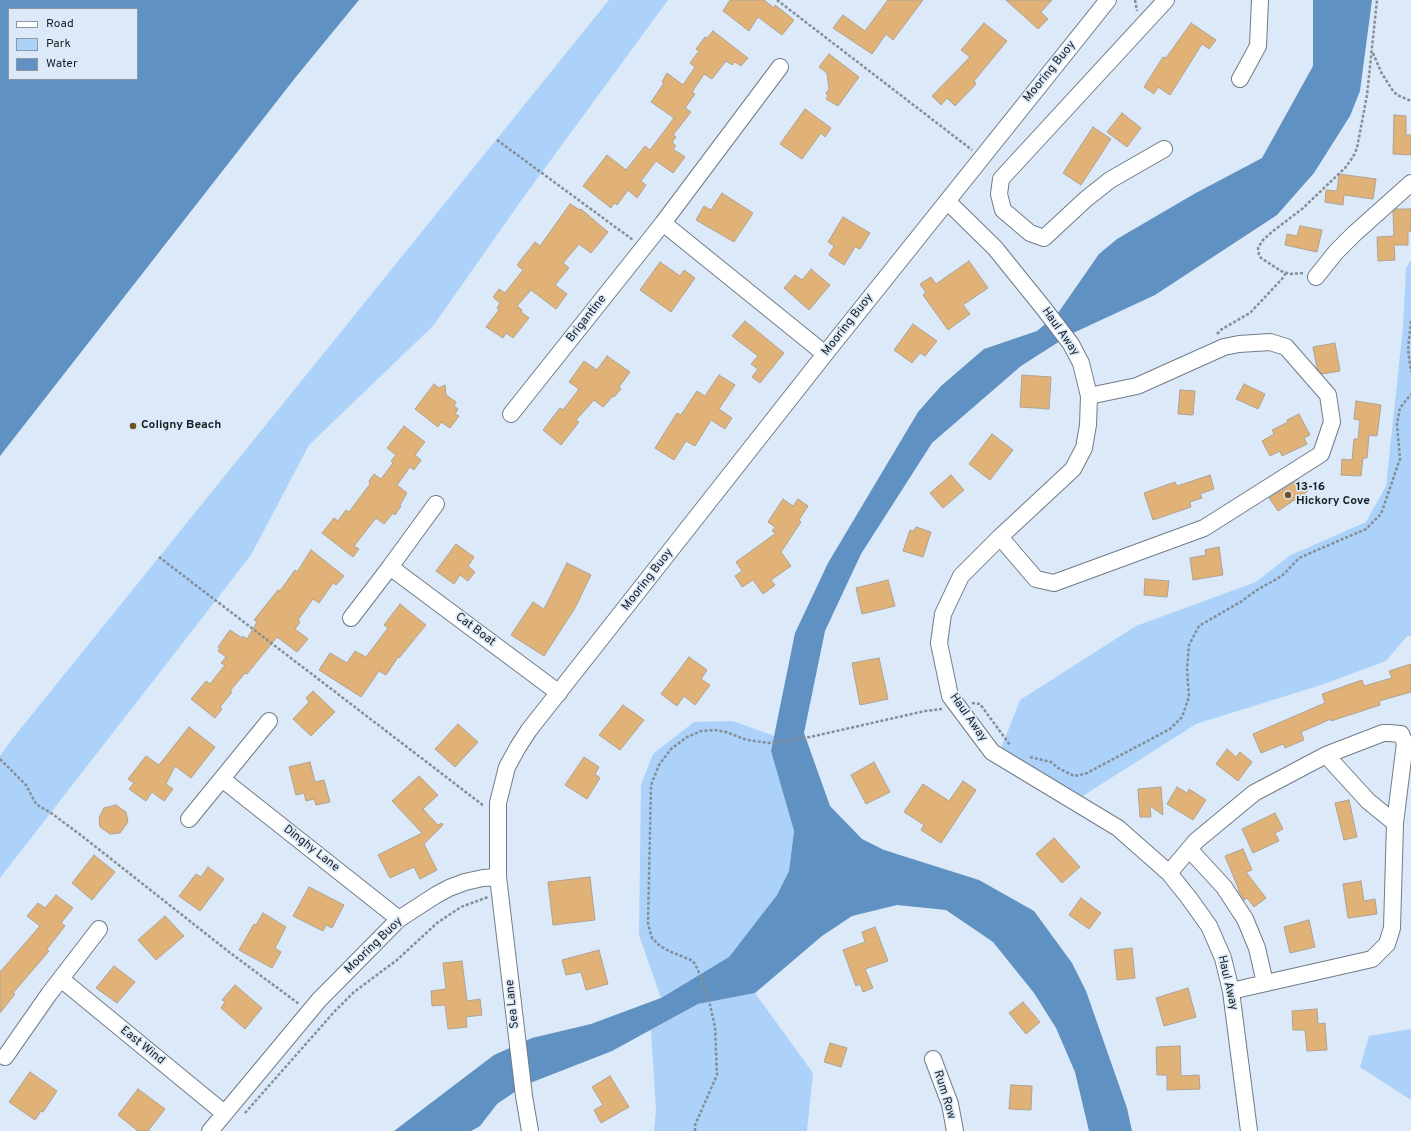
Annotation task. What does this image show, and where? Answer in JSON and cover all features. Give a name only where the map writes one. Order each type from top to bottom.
[{"type":"street","name":"Mooring Buoy","points":[[210,1131],[318,1000],[400,919],[449,888],[465,882],[483,878],[498,877],[498,816],[500,792],[507,767],[529,730],[825,354],[1108,0]]},
{"type":"street","points":[[1164,149],[1110,180],[1086,199],[1044,238],[1030,232],[1003,210],[999,194],[1000,179],[1166,0]]},
{"type":"street","points":[[1240,79],[1258,46],[1260,0]]},
{"type":"street","name":"Brigantine","points":[[511,414],[663,224],[780,66]]},
{"type":"street","points":[[1320,272],[1336,252],[1354,234],[1411,183]]},
{"type":"street","name":"Haul Away","points":[[947,201],[995,248],[1071,344],[1081,363],[1089,396],[1088,425],[1084,448],[1073,469],[1000,537],[961,576],[943,614],[939,643],[950,696],[992,752],[1118,828],[1169,873],[1209,926],[1223,958],[1231,991],[1249,1131]]},
{"type":"street","points":[[663,224],[825,354]]},
{"type":"street","points":[[1000,537],[1036,579],[1054,583],[1204,528],[1321,454],[1332,422],[1328,395],[1286,346],[1270,342],[1239,344],[1224,347],[1137,386],[1089,396]]},
{"type":"street","points":[[351,618],[436,504]]},
{"type":"street","name":"Cat Boat","points":[[390,567],[559,693]]},
{"type":"street","points":[[189,820],[269,721]]},
{"type":"street","points":[[1169,873],[1196,842],[1254,793],[1326,754],[1383,733],[1401,734],[1405,743],[1395,823],[1392,928],[1387,944],[1372,959],[1231,991]]},
{"type":"street","points":[[1326,754],[1368,801],[1395,823]]},
{"type":"street","name":"Dinghy Lane","points":[[222,779],[400,919]]},
{"type":"street","points":[[1189,849],[1224,887],[1245,919],[1256,948],[1265,983]]},
{"type":"street","name":"Sea Lane","points":[[498,877],[524,1096],[530,1131]]},
{"type":"street","points":[[4,1057],[60,979],[99,929]]},
{"type":"street","name":"East Wind","points":[[60,979],[224,1113]]},
{"type":"street","name":"Rum Row","points":[[933,1059],[950,1104],[955,1131]]},
{"type":"path","points":[[777,0],[982,158]]},
{"type":"path","points":[[1320,272],[1286,273],[1261,258],[1258,248],[1262,240],[1302,209],[1341,172],[1353,157],[1357,148],[1365,110],[1377,0]]},
{"type":"path","points":[[1372,51],[1375,60],[1393,91],[1403,99],[1411,101]]},
{"type":"path","points":[[496,140],[644,247]]},
{"type":"path","points":[[1212,352],[1218,333],[1222,329],[1250,313],[1286,273]]},
{"type":"path","points":[[1411,321],[1408,349],[1411,372]]},
{"type":"path","points":[[1023,756],[1051,762],[1058,768],[1074,776],[1085,774],[1170,729],[1182,717],[1189,697],[1189,645],[1199,626],[1282,576],[1299,558],[1366,529],[1381,514],[1400,459],[1397,424],[1400,408],[1411,394]]},
{"type":"path","points":[[160,557],[498,816]]},
{"type":"path","points":[[695,1131],[695,1125],[717,1075],[713,1014],[698,970],[693,961],[669,952],[660,946],[652,938],[648,924],[649,822],[651,786],[659,765],[671,749],[687,737],[701,731],[715,730],[726,732],[747,740],[769,743],[810,737],[925,711],[958,706],[967,702],[980,704],[1012,748]]},
{"type":"path","points":[[0,759],[26,785],[36,804],[82,836],[229,952],[309,1012]]},
{"type":"path","points":[[243,1115],[354,992],[397,960],[437,923],[461,907],[501,894]]},
{"type":"green space","points":[[609,0],[668,0],[523,198],[433,326],[309,445],[251,555],[0,878],[0,756]]},
{"type":"green space","points":[[1411,260],[1411,637],[1408,635],[1386,661],[1324,684],[1196,724],[1081,797],[1000,751],[1020,700],[1136,626],[1256,582],[1289,556],[1366,522],[1386,486],[1403,327],[1406,268]]},
{"type":"green space","points":[[733,721],[774,736],[771,751],[794,831],[789,872],[777,895],[729,957],[661,998],[639,935],[641,785],[653,754],[694,722]]},
{"type":"green space","points":[[755,993],[813,1073],[807,1131],[654,1131],[656,1111],[651,1030],[698,1004]]},
{"type":"green space","points":[[1411,1029],[1411,1100],[1360,1067],[1369,1036]]},
{"type":"water","points":[[0,0],[359,0],[295,78],[0,456]]},
{"type":"water","points":[[1313,0],[1372,0],[1360,91],[1350,116],[1314,173],[1277,215],[1155,295],[1071,334],[1021,366],[932,443],[861,554],[825,631],[804,733],[830,806],[862,839],[884,850],[979,880],[1034,911],[1072,963],[1086,991],[1127,1108],[1132,1131],[1089,1131],[1075,1072],[1056,1028],[1034,993],[993,942],[946,910],[897,905],[852,916],[822,936],[755,993],[698,1004],[612,1051],[525,1085],[497,1104],[480,1126],[471,1131],[394,1131],[494,1055],[532,1038],[591,1024],[661,998],[729,957],[777,895],[789,871],[794,831],[771,751],[795,633],[828,563],[918,412],[941,386],[984,349],[1037,331],[1058,313],[1099,254],[1117,239],[1194,194],[1262,158],[1313,66]]},
{"type":"building","points":[[730,0],[764,0],[774,8],[775,5],[794,20],[782,35],[758,17],[749,31],[723,11]]},
{"type":"building","points":[[888,0],[923,0],[893,40],[886,34],[872,54],[833,28],[843,15],[865,31]]},
{"type":"building","points":[[1006,0],[1052,0],[1041,12],[1048,19],[1038,29]]},
{"type":"building","points":[[984,23],[1007,41],[974,81],[976,84],[955,106],[947,98],[941,105],[932,96],[970,57],[961,50]]},
{"type":"building","points":[[1191,23],[1216,40],[1209,49],[1202,44],[1170,95],[1158,87],[1154,94],[1144,87],[1163,57],[1166,58]]},
{"type":"building","points":[[713,31],[748,58],[741,66],[735,62],[732,65],[726,61],[712,79],[704,74],[692,92],[695,94],[685,108],[691,112],[673,135],[676,137],[672,142],[676,146],[673,149],[685,157],[673,173],[656,161],[641,181],[646,185],[637,198],[628,190],[617,205],[614,203],[611,208],[583,186],[607,155],[626,170],[645,146],[650,150],[674,118],[651,102],[664,83],[662,82],[667,73],[683,85],[695,67],[690,63],[699,51],[696,49],[705,37],[707,38]]},
{"type":"building","points":[[829,54],[859,77],[838,106],[826,99],[828,96],[826,93],[829,89],[827,73],[819,67]]},
{"type":"building","points":[[805,109],[831,128],[825,137],[821,133],[802,159],[780,144]]},
{"type":"building","points":[[1122,113],[1141,128],[1127,147],[1107,132]]},
{"type":"building","points":[[1394,115],[1406,116],[1406,135],[1411,135],[1411,155],[1393,154]]},
{"type":"building","points":[[1093,127],[1111,139],[1081,185],[1063,173]]},
{"type":"building","points":[[1339,174],[1376,179],[1373,199],[1344,195],[1343,205],[1325,202],[1326,190],[1337,191]]},
{"type":"building","points":[[722,193],[753,213],[734,242],[696,220],[704,206],[711,210]]},
{"type":"building","points":[[570,204],[580,210],[581,209],[608,232],[591,253],[579,244],[563,263],[569,268],[555,285],[567,294],[556,309],[531,290],[517,306],[522,310],[521,312],[529,318],[513,338],[506,333],[503,338],[486,327],[499,310],[497,308],[500,303],[493,297],[499,289],[505,293],[523,270],[517,265],[535,242],[540,246]]},
{"type":"building","points":[[1396,209],[1411,209],[1411,231],[1408,232],[1408,245],[1394,245],[1395,260],[1378,261],[1377,237],[1394,236],[1393,212]]},
{"type":"building","points":[[843,217],[870,233],[860,249],[855,247],[844,265],[829,255],[834,246],[828,242]]},
{"type":"building","points":[[1300,226],[1322,230],[1317,252],[1285,245],[1287,234],[1297,236]]},
{"type":"building","points":[[969,261],[988,288],[963,305],[970,314],[948,330],[923,295],[926,293],[920,284],[931,277],[936,284]]},
{"type":"building","points":[[660,262],[680,276],[684,270],[695,278],[671,312],[640,290]]},
{"type":"building","points":[[811,269],[830,285],[809,310],[784,288],[795,275],[802,280]]},
{"type":"building","points":[[745,321],[784,353],[760,383],[752,377],[758,369],[751,364],[758,356],[732,336]]},
{"type":"building","points":[[913,324],[937,341],[925,356],[920,353],[912,363],[894,350]]},
{"type":"building","points":[[1335,343],[1340,371],[1322,374],[1317,368],[1313,347]]},
{"type":"building","points":[[607,356],[630,372],[619,387],[621,389],[603,407],[594,400],[576,420],[579,422],[561,445],[543,430],[560,408],[563,410],[579,389],[569,382],[584,361],[597,370]]},
{"type":"building","points":[[719,375],[735,385],[719,409],[732,418],[725,429],[711,420],[695,446],[686,441],[674,460],[655,448],[677,413],[681,415],[697,391],[705,396]]},
{"type":"building","points":[[1022,375],[1051,377],[1049,409],[1020,407]]},
{"type":"building","points":[[434,384],[439,388],[445,385],[446,395],[456,402],[454,406],[458,409],[455,414],[459,416],[450,428],[441,422],[438,427],[415,409]]},
{"type":"building","points":[[1244,384],[1265,394],[1258,409],[1236,399]]},
{"type":"building","points":[[1180,390],[1195,391],[1193,415],[1178,414]]},
{"type":"building","points":[[1356,401],[1381,405],[1377,436],[1369,435],[1367,458],[1363,458],[1361,476],[1341,475],[1342,459],[1352,460],[1354,439],[1358,439],[1360,420],[1354,419]]},
{"type":"building","points":[[1299,414],[1310,435],[1304,438],[1307,444],[1282,456],[1280,451],[1270,456],[1262,441],[1274,434],[1272,430],[1288,422],[1287,420]]},
{"type":"building","points":[[404,426],[425,442],[415,455],[421,460],[414,470],[410,467],[397,485],[407,493],[395,515],[393,513],[384,524],[376,518],[354,546],[359,549],[353,557],[322,533],[334,518],[338,521],[346,510],[349,512],[370,484],[369,481],[374,474],[381,479],[393,463],[391,461],[396,455],[387,448]]},
{"type":"building","points":[[992,434],[1013,450],[990,480],[969,464]]},
{"type":"building","points":[[951,475],[964,490],[943,508],[930,493]]},
{"type":"building","points":[[1210,475],[1214,489],[1200,494],[1202,498],[1190,502],[1191,507],[1153,520],[1144,493],[1175,482],[1177,486]]},
{"type":"building","name":"13-16 Hickory Cove","points":[[1298,480],[1308,491],[1278,511],[1269,498]]},
{"type":"building","points":[[783,499],[793,506],[798,499],[808,506],[799,520],[801,522],[781,552],[791,566],[771,580],[775,585],[763,594],[753,580],[742,587],[735,576],[742,571],[736,562],[776,533],[772,531],[775,527],[768,522]]},
{"type":"building","points":[[916,527],[931,532],[923,557],[903,551],[910,530],[914,531]]},
{"type":"building","points":[[456,544],[474,557],[468,566],[475,572],[468,581],[460,575],[454,584],[436,571]]},
{"type":"building","points":[[1219,547],[1223,575],[1193,580],[1190,558],[1206,555],[1205,550]]},
{"type":"building","points":[[311,550],[344,576],[336,585],[333,583],[319,603],[313,599],[298,620],[300,622],[295,629],[308,639],[297,652],[277,637],[247,674],[245,673],[230,691],[232,692],[220,707],[222,709],[215,718],[191,699],[206,681],[210,684],[225,665],[221,663],[226,657],[218,651],[220,648],[218,647],[230,630],[242,638],[243,636],[247,639],[257,622],[254,620],[278,590],[280,591],[295,570],[297,572]]},
{"type":"building","points":[[567,563],[591,575],[575,608],[544,656],[511,635],[533,602],[544,609]]},
{"type":"building","points":[[1145,579],[1169,581],[1167,597],[1144,595]]},
{"type":"building","points":[[888,580],[895,606],[862,614],[856,588]]},
{"type":"building","points":[[400,604],[426,625],[399,658],[398,657],[386,675],[379,671],[361,697],[319,670],[330,653],[347,663],[355,651],[366,657],[388,628],[384,625]]},
{"type":"building","points":[[689,657],[707,670],[701,679],[710,685],[695,705],[684,696],[677,706],[661,694]]},
{"type":"building","points":[[879,658],[888,699],[860,705],[852,663]]},
{"type":"building","points":[[1411,664],[1411,692],[1379,701],[1380,705],[1331,721],[1331,719],[1301,732],[1304,740],[1285,748],[1283,744],[1261,753],[1253,734],[1325,703],[1322,694],[1362,680],[1364,686],[1392,678],[1389,671]]},
{"type":"building","points":[[313,691],[335,712],[311,736],[293,719],[309,702],[306,698]]},
{"type":"building","points":[[623,705],[644,720],[620,750],[599,735]]},
{"type":"building","points":[[458,724],[478,742],[455,767],[435,749]]},
{"type":"building","points":[[189,727],[215,747],[191,778],[175,766],[166,784],[173,789],[164,801],[152,792],[146,801],[129,789],[134,783],[128,779],[146,756],[159,765]]},
{"type":"building","points":[[1227,749],[1236,757],[1240,752],[1252,762],[1238,781],[1216,764]]},
{"type":"building","points":[[584,757],[599,767],[595,774],[600,778],[587,799],[565,785]]},
{"type":"building","points":[[310,762],[315,782],[324,780],[330,802],[316,805],[314,799],[306,801],[304,793],[296,795],[289,767]]},
{"type":"building","points":[[874,762],[890,792],[866,804],[851,775]]},
{"type":"building","points":[[419,776],[438,795],[423,809],[438,825],[442,823],[443,825],[424,844],[437,870],[420,879],[414,867],[390,878],[378,855],[422,833],[392,801]]},
{"type":"building","points":[[963,781],[976,790],[941,843],[921,830],[924,825],[904,812],[923,784],[949,801]]},
{"type":"building","points":[[1161,787],[1163,815],[1150,806],[1151,817],[1140,817],[1138,789]]},
{"type":"building","points":[[1177,787],[1187,793],[1189,789],[1206,800],[1193,820],[1167,804]]},
{"type":"building","points":[[1349,800],[1357,837],[1344,840],[1335,803]]},
{"type":"building","points":[[116,805],[126,812],[128,822],[120,833],[110,834],[100,827],[99,818],[104,808]]},
{"type":"building","points":[[1275,813],[1283,829],[1275,833],[1279,841],[1253,853],[1242,829]]},
{"type":"building","points":[[1054,838],[1080,867],[1062,883],[1036,854]]},
{"type":"building","points":[[1243,849],[1252,870],[1246,872],[1266,898],[1254,907],[1247,898],[1244,900],[1238,890],[1225,856]]},
{"type":"building","points":[[94,855],[115,872],[92,900],[72,883]]},
{"type":"building","points":[[208,867],[224,879],[200,911],[179,896],[196,874],[201,877]]},
{"type":"building","points":[[590,877],[595,920],[553,925],[548,882]]},
{"type":"building","points":[[1361,881],[1364,901],[1375,899],[1377,914],[1348,918],[1343,884]]},
{"type":"building","points":[[309,887],[344,905],[332,928],[326,925],[323,931],[293,916]]},
{"type":"building","points":[[56,895],[73,908],[61,923],[65,926],[47,949],[49,951],[13,993],[15,994],[0,1013],[0,972],[40,926],[27,916],[38,903],[45,908]]},
{"type":"building","points":[[1081,898],[1101,913],[1089,929],[1069,915]]},
{"type":"building","points":[[263,913],[286,927],[275,948],[281,952],[272,968],[239,950],[254,924],[256,925]]},
{"type":"building","points":[[165,916],[184,936],[156,960],[138,940]]},
{"type":"building","points":[[1309,920],[1315,947],[1290,953],[1284,927]]},
{"type":"building","points":[[875,927],[888,961],[865,969],[873,988],[863,992],[860,984],[856,986],[843,950],[865,942],[862,932]]},
{"type":"building","points":[[1132,948],[1135,978],[1117,980],[1114,950]]},
{"type":"building","points":[[599,950],[608,984],[586,990],[581,972],[566,975],[562,960]]},
{"type":"building","points":[[462,961],[467,1001],[480,999],[482,1015],[466,1017],[467,1027],[448,1029],[445,1005],[432,1006],[431,991],[446,989],[443,963]]},
{"type":"building","points":[[114,966],[135,982],[117,1003],[96,988]]},
{"type":"building","points":[[235,985],[262,1008],[245,1029],[221,1008],[225,1002],[222,1000]]},
{"type":"building","points":[[1188,988],[1196,1017],[1164,1026],[1156,998]]},
{"type":"building","points":[[1023,1002],[1040,1022],[1026,1034],[1009,1013]]},
{"type":"building","points":[[1317,1009],[1318,1024],[1325,1023],[1327,1050],[1307,1051],[1305,1030],[1293,1030],[1292,1011]]},
{"type":"building","points":[[830,1043],[847,1048],[841,1067],[824,1062]]},
{"type":"building","points":[[1180,1046],[1181,1076],[1199,1075],[1200,1089],[1167,1090],[1167,1075],[1157,1075],[1156,1047]]},
{"type":"building","points":[[30,1072],[57,1091],[43,1112],[41,1111],[35,1120],[9,1102]]},
{"type":"building","points":[[610,1076],[629,1107],[601,1123],[594,1110],[603,1105],[592,1087]]},
{"type":"building","points":[[1011,1085],[1032,1086],[1031,1110],[1009,1109]]},
{"type":"building","points":[[138,1089],[165,1109],[148,1131],[138,1131],[118,1115]]},
{"type":"place","name":"Coligny Beach","points":[[133,426]]},
{"type":"place","name":"13-16 Hickory Cove","points":[[1288,495]]}]
